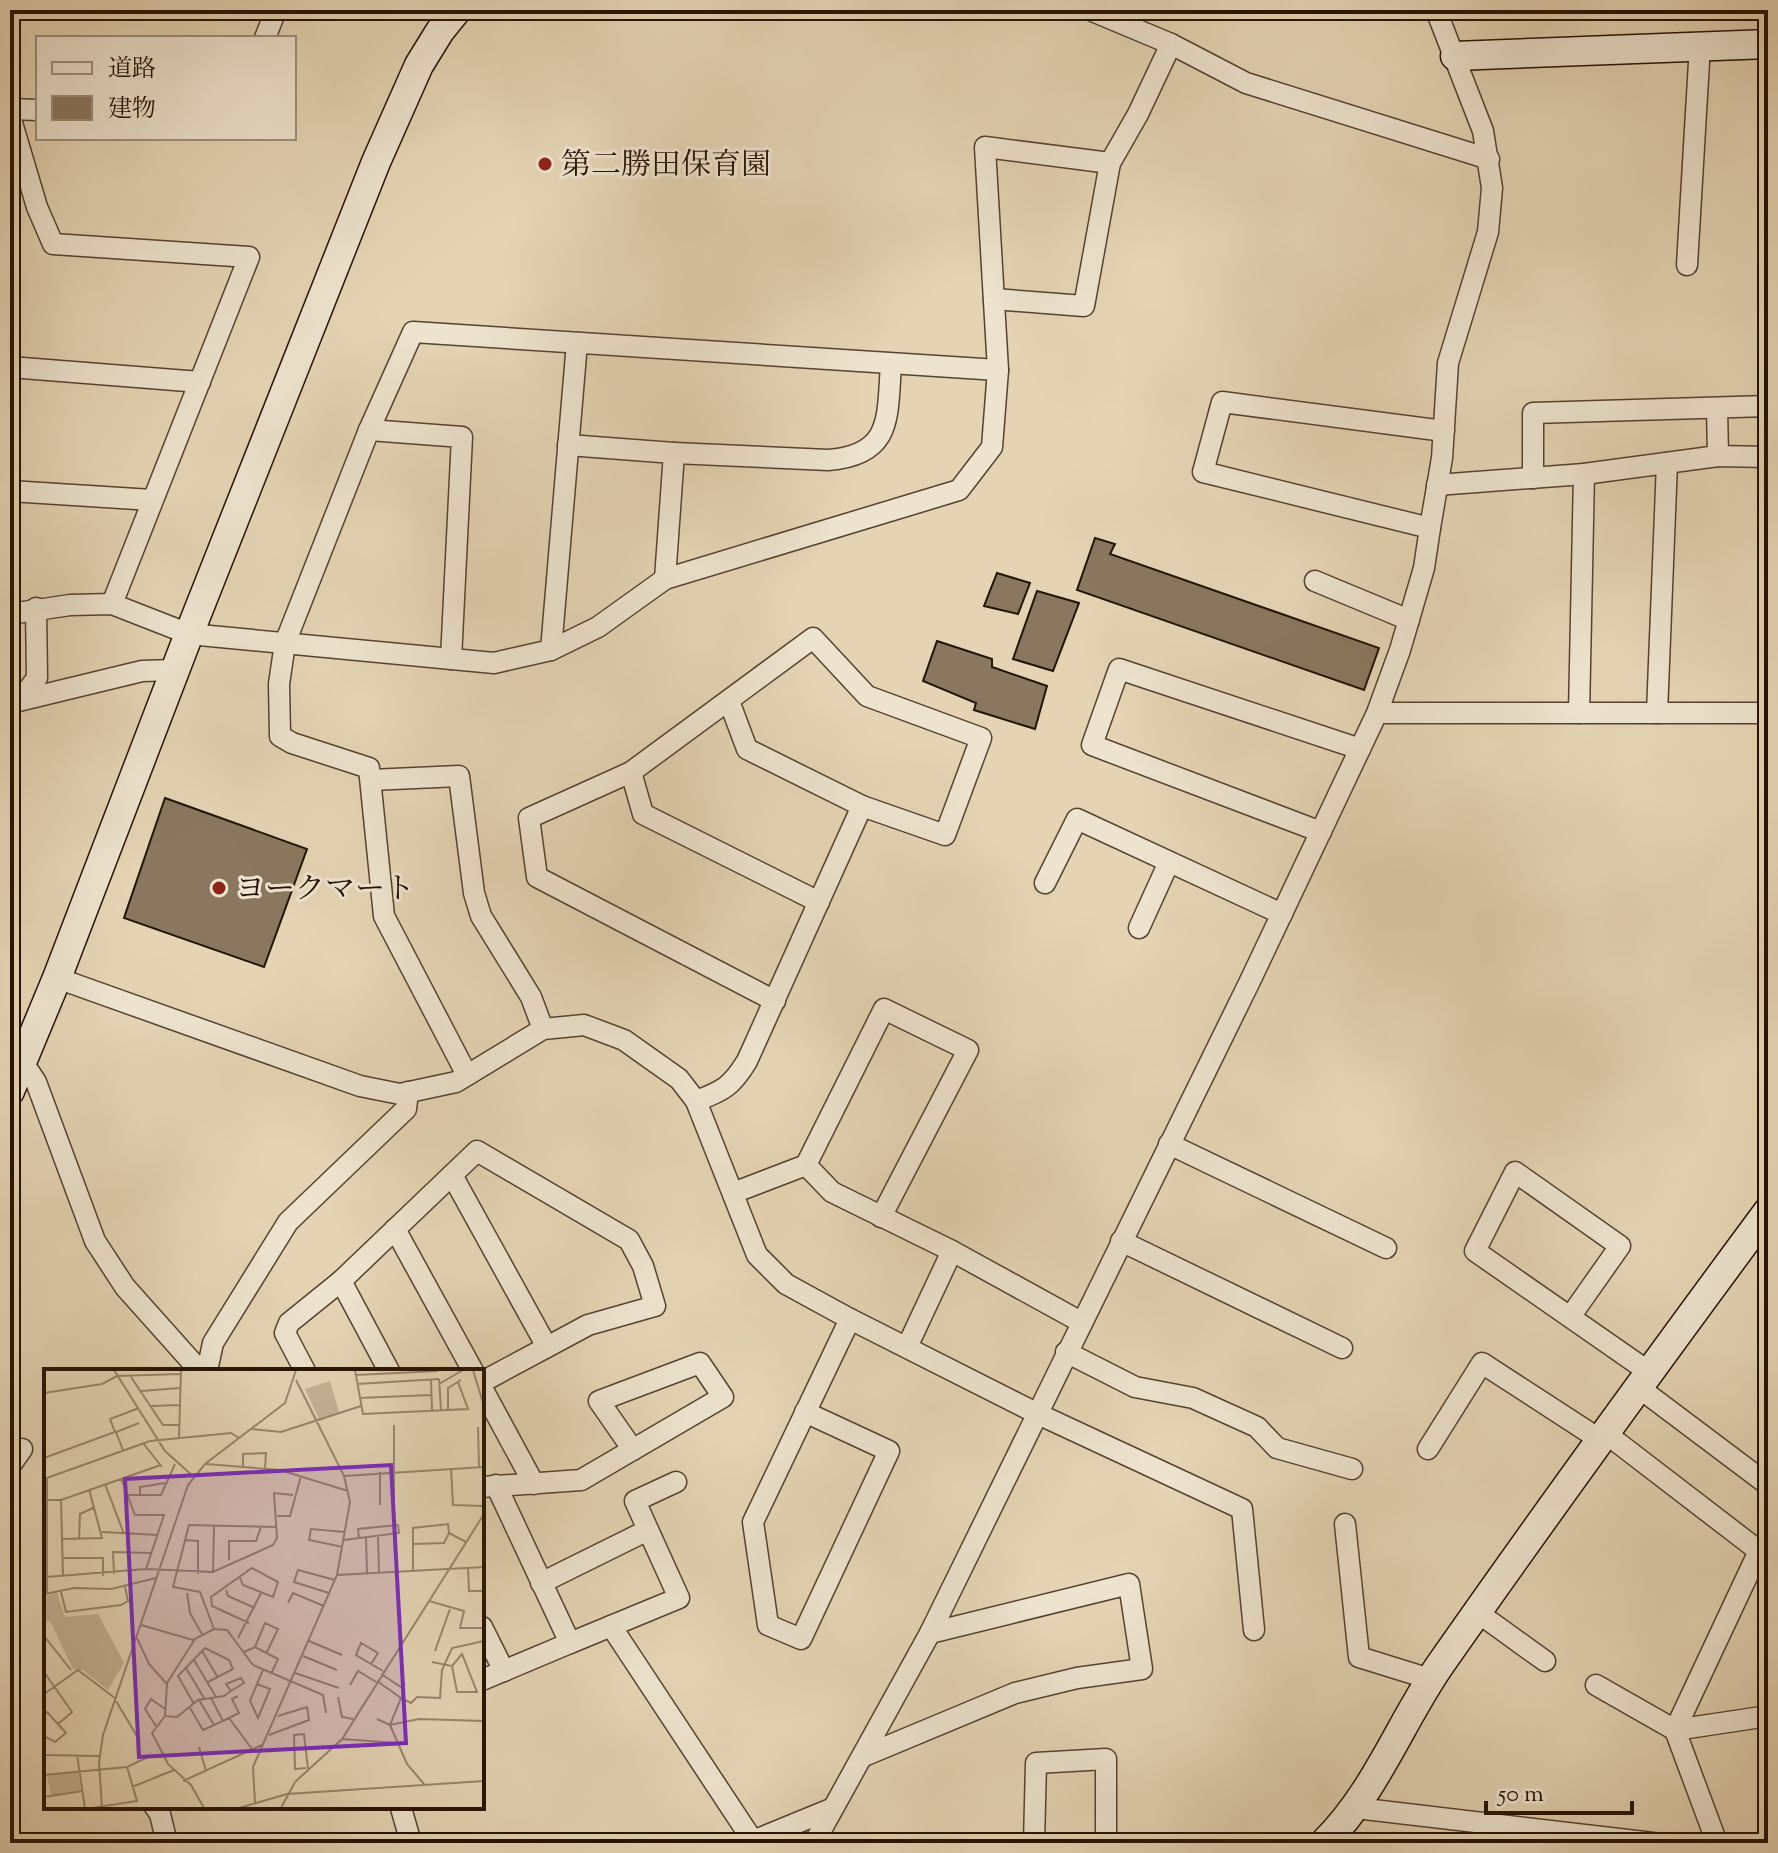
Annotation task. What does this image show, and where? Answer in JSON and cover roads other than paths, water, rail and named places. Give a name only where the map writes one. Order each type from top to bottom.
[{"type":"street","points":[[266,36],[276,10]]},
{"type":"street","points":[[10,1091],[376,162],[419,65],[457,10]]},
{"type":"street","points":[[1090,10],[1171,44],[1246,83],[1489,159]]},
{"type":"street","points":[[814,1843],[930,1633],[1282,914],[1377,713],[1409,620],[1424,568],[1437,485],[1448,363],[1488,232],[1492,188],[1483,131],[1436,10]]},
{"type":"street","points":[[994,299],[1084,306],[1110,163],[1138,114],[1171,44]]},
{"type":"street","points":[[1455,56],[1768,44]]},
{"type":"street","points":[[1687,265],[1700,45]]},
{"type":"street","points":[[10,109],[36,110]]},
{"type":"street","points":[[10,116],[37,207],[53,244],[249,257],[112,604]]},
{"type":"street","points":[[10,614],[36,608],[112,604],[189,634],[494,663],[551,650],[598,627],[665,579],[959,490],[992,447],[998,370],[985,147],[1110,163]]},
{"type":"street","points":[[467,1075],[384,916],[369,768],[280,736],[279,684],[285,643],[369,430],[413,332],[998,370]]},
{"type":"street","points":[[551,650],[577,343]]},
{"type":"street","points":[[568,445],[674,453],[828,460],[849,458],[874,446],[882,434],[887,422],[891,365]]},
{"type":"street","points":[[10,367],[200,382]]},
{"type":"street","points":[[1430,528],[1203,472],[1222,402],[1444,431]]},
{"type":"street","points":[[1533,478],[1533,413],[1768,406]]},
{"type":"street","points":[[1717,408],[1718,456]]},
{"type":"street","points":[[369,430],[462,437],[451,659]]},
{"type":"street","points":[[665,579],[674,453]]},
{"type":"street","points":[[1437,485],[1584,474],[1718,456],[1768,457]]},
{"type":"street","points":[[1657,713],[1667,463]]},
{"type":"street","points":[[1579,713],[1584,474]]},
{"type":"street","points":[[10,491],[152,500]]},
{"type":"street","points":[[1315,581],[1409,620]]},
{"type":"street","points":[[15,701],[37,678],[36,608]]},
{"type":"street","points":[[729,701],[747,749],[862,806],[945,835],[981,738],[867,696],[813,638],[631,772],[529,818],[537,877],[775,1001]]},
{"type":"street","points":[[1321,832],[1092,745],[1119,669],[1360,749]]},
{"type":"street","points":[[15,701],[142,671],[175,670]]},
{"type":"street","points":[[1377,713],[1768,713]]},
{"type":"street","points":[[631,772],[643,814],[819,902]]},
{"type":"street","points":[[371,780],[459,776],[474,893],[481,916],[531,997],[543,1029]]},
{"type":"street","points":[[696,1101],[718,1093],[734,1082],[775,1001],[862,806]]},
{"type":"street","points":[[1045,883],[1077,819],[1282,914]]},
{"type":"street","points":[[1139,928],[1169,862]]},
{"type":"street","points":[[57,978],[360,1086],[400,1094],[456,1082],[543,1029],[584,1025],[614,1035],[679,1079],[696,1101],[757,1255],[801,1294],[1036,1413],[1242,1509],[1254,1630]]},
{"type":"street","points":[[733,1193],[806,1165],[884,1009],[968,1050],[881,1217]]},
{"type":"street","points":[[22,1061],[36,1082],[95,1241],[125,1287],[198,1369]]},
{"type":"street","points":[[207,1369],[213,1343],[288,1222],[406,1109],[408,1092]]},
{"type":"street","points":[[1169,1144],[1386,1248]]},
{"type":"street","points":[[304,1369],[285,1333],[289,1323],[341,1281],[477,1151],[629,1240],[643,1266],[655,1306],[588,1325],[484,1384]]},
{"type":"street","points":[[806,1165],[832,1192],[952,1251],[1081,1322]]},
{"type":"street","points":[[1570,1317],[1620,1246],[1515,1172],[1475,1251],[1570,1317],[1768,1482]]},
{"type":"street","points":[[452,1175],[547,1347]]},
{"type":"street","points":[[1324,1843],[1356,1808],[1430,1679],[1477,1612],[1768,1211]]},
{"type":"street","points":[[395,1229],[472,1369]]},
{"type":"street","points":[[1121,1241],[1342,1348]]},
{"type":"street","points":[[907,1347],[952,1251]]},
{"type":"street","points":[[341,1281],[388,1369]]},
{"type":"street","points":[[805,1412],[889,1451],[801,1639],[768,1625],[753,1522],[805,1412],[850,1319]]},
{"type":"street","points":[[1066,1352],[1135,1387],[1193,1398],[1257,1427],[1277,1448],[1352,1469]]},
{"type":"street","points":[[570,1643],[489,1486],[581,1480],[633,1450],[723,1397],[700,1363],[599,1401],[633,1450]]},
{"type":"street","points":[[1428,1449],[1482,1363],[1602,1436],[1763,1554],[1675,1730],[1717,1843]]},
{"type":"street","points":[[484,1389],[534,1484]]},
{"type":"street","points":[[10,1466],[22,1449]]},
{"type":"street","points":[[484,1679],[679,1598],[635,1501],[676,1482]]},
{"type":"street","points":[[1345,1524],[1359,1657],[1430,1679]]},
{"type":"street","points":[[541,1583],[648,1530]]},
{"type":"street","points":[[864,1756],[1015,1693],[1077,1678],[1142,1669],[1129,1584],[930,1633]]},
{"type":"street","points":[[1477,1612],[1545,1661]]},
{"type":"street","points":[[611,1626],[750,1842],[831,1809]]},
{"type":"street","points":[[484,1631],[504,1671]]},
{"type":"street","points":[[1596,1685],[1675,1730],[1768,1716]]},
{"type":"street","points":[[1034,1843],[1036,1763],[1106,1759],[1106,1843]]},
{"type":"street","points":[[1356,1808],[1653,1843]]},
{"type":"street","points":[[156,1809],[167,1843]]},
{"type":"street","points":[[401,1809],[411,1843]]},
{"type":"place","name":"第二勝田保育園","points":[[545,164]]},
{"type":"place","name":"ヨークマート","points":[[219,888]]}]
